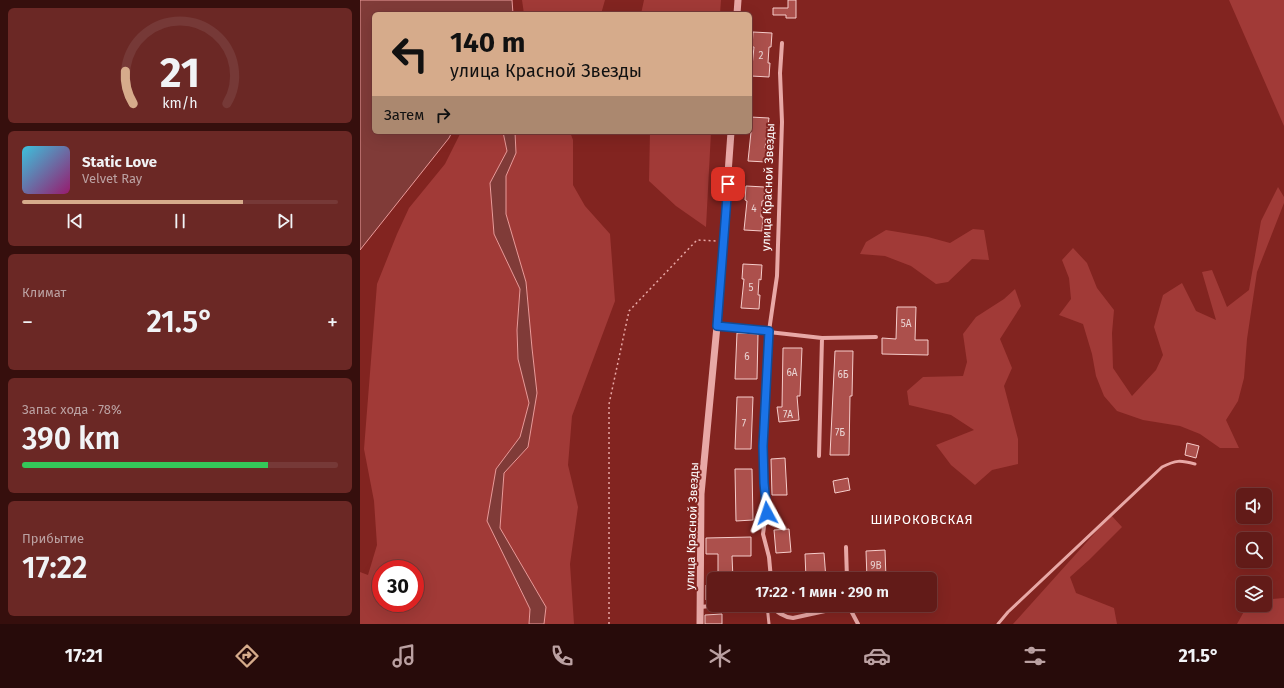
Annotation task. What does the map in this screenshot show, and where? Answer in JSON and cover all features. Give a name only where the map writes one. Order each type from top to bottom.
[{"type":"street","points":[[737,12],[738,0]]},
{"type":"street","name":"улица Красной Звезды","points":[[770,572],[769,557],[763,534],[767,513],[764,483],[763,446],[769,331],[777,276],[782,122],[780,73],[782,43]]},
{"type":"street","name":"улица Красной Звезды","points":[[700,624],[702,494],[724,241],[731,134]]},
{"type":"street","points":[[717,326],[822,338],[876,337]]},
{"type":"street","points":[[820,456],[822,338]]},
{"type":"street","points":[[846,547],[847,572]]},
{"type":"street","name":"улица Красной Звезды","points":[[700,607],[707,606]]},
{"type":"street","points":[[777,612],[786,617],[793,618],[818,612]]},
{"type":"street","points":[[852,612],[858,624]]},
{"type":"lane","points":[[998,624],[1008,612],[1162,467],[1180,460],[1195,464]]},
{"type":"lane","points":[[768,612],[769,624]]},
{"type":"path","points":[[609,624],[609,404],[628,311],[697,240],[724,241]]},
{"type":"shaded area","points":[[360,0],[512,0],[513,12],[372,12],[372,134],[451,134],[360,250]]},
{"type":"shaded area","points":[[522,0],[605,0],[602,12],[524,12]]},
{"type":"shaded area","points":[[644,0],[721,0],[720,12],[641,12]]},
{"type":"shaded area","points":[[1229,0],[1284,0],[1284,126]]},
{"type":"shaded area","points":[[460,134],[503,134],[507,151],[490,183],[494,234],[520,289],[517,330],[518,359],[529,403],[520,437],[496,469],[487,521],[530,609],[529,624],[360,624],[360,572],[368,575],[372,562],[372,612],[424,612],[424,560],[372,560],[377,545],[374,501],[364,449],[377,284],[409,208],[445,164]]},
{"type":"shaded area","points":[[503,134],[515,134],[516,153],[506,176],[506,214],[526,282],[537,393],[528,447],[504,473],[500,528],[546,607],[544,624],[529,624],[530,609],[487,521],[496,469],[520,437],[529,403],[518,359],[517,330],[520,289],[494,234],[490,183],[507,151]]},
{"type":"shaded area","points":[[515,134],[571,134],[573,140],[573,185],[585,206],[610,234],[615,301],[572,416],[568,465],[578,507],[570,564],[574,624],[544,624],[546,607],[500,528],[504,473],[528,447],[537,393],[526,282],[506,214],[506,176],[516,153]]},
{"type":"shaded area","points":[[650,134],[711,134],[706,227],[676,206],[649,181]]},
{"type":"shaded area","points":[[1278,187],[1284,197],[1284,203],[1257,272],[1247,339],[1244,378],[1238,401],[1226,420],[1239,448],[1220,448],[1200,434],[1180,426],[1143,420],[1117,411],[1104,396],[1096,376],[1092,354],[1083,324],[1059,315],[1071,299],[1069,278],[1062,260],[1073,248],[1087,263],[1097,288],[1114,310],[1112,333],[1113,368],[1132,396],[1156,370],[1163,355],[1154,327],[1163,295],[1182,283],[1196,311],[1216,320],[1202,272],[1212,270],[1227,307],[1249,290],[1261,221]]},
{"type":"shaded area","points":[[973,229],[984,230],[989,260],[972,259],[948,282],[936,284],[911,266],[885,256],[860,254],[866,242],[886,230],[928,237],[950,243]]},
{"type":"shaded area","points":[[1015,289],[1021,306],[1000,339],[1012,368],[1004,386],[1018,439],[1018,464],[992,470],[975,485],[951,465],[936,445],[974,430],[951,415],[909,405],[907,391],[923,377],[963,376],[967,362],[963,334],[976,317],[1004,299]]},
{"type":"shaded area","points":[[1111,515],[1122,527],[1070,577],[1076,593],[1114,608],[1117,624],[1013,624]]},
{"type":"shaded area","points":[[1284,598],[1284,624],[1237,624],[1244,612],[1272,612],[1272,599]]},
{"type":"building","points":[[788,0],[796,0],[796,18],[786,18],[786,15],[773,15],[773,8],[788,8]]},
{"type":"building","points":[[753,32],[772,33],[771,47],[769,47],[769,77],[752,76],[754,47],[752,47]]},
{"type":"building","points":[[752,117],[769,118],[765,148],[767,148],[766,162],[748,161],[752,134]]},
{"type":"building","points":[[746,186],[765,187],[764,201],[762,201],[762,231],[744,230],[747,201],[745,200]]},
{"type":"building","points":[[743,264],[762,265],[761,280],[759,279],[759,309],[741,308],[744,279],[742,279]]},
{"type":"building","points":[[897,307],[916,307],[915,340],[928,340],[928,355],[882,354],[882,338],[896,339]]},
{"type":"building","points":[[737,333],[758,334],[757,379],[735,379]]},
{"type":"building","points":[[783,348],[802,348],[800,396],[797,396],[799,420],[779,422],[777,407],[782,407]]},
{"type":"building","points":[[835,351],[853,351],[852,396],[850,396],[849,455],[830,455]]},
{"type":"building","points":[[737,397],[753,397],[751,449],[735,449]]},
{"type":"building","points":[[1187,443],[1199,446],[1196,458],[1185,455]]},
{"type":"building","points":[[785,458],[787,495],[772,495],[771,459]]},
{"type":"building","points":[[735,469],[752,469],[753,520],[736,521]]},
{"type":"building","points":[[848,478],[850,490],[835,493],[833,481]]},
{"type":"building","points":[[789,529],[791,552],[776,553],[774,530]]},
{"type":"building","points":[[751,537],[751,556],[732,556],[733,572],[718,572],[718,554],[706,554],[706,538]]},
{"type":"building","points":[[885,550],[886,572],[867,572],[866,551]]},
{"type":"building","points":[[824,553],[825,572],[806,572],[805,554]]},
{"type":"building","points":[[706,585],[707,585],[707,600]]},
{"type":"building","points":[[722,614],[722,624],[705,624],[705,615]]},
{"type":"district","name":"ШИРОКОВСКАЯ","points":[[922,519]]},
{"type":"route","points":[[728,184],[717,326],[769,331],[763,446],[764,483],[767,513]]}]
